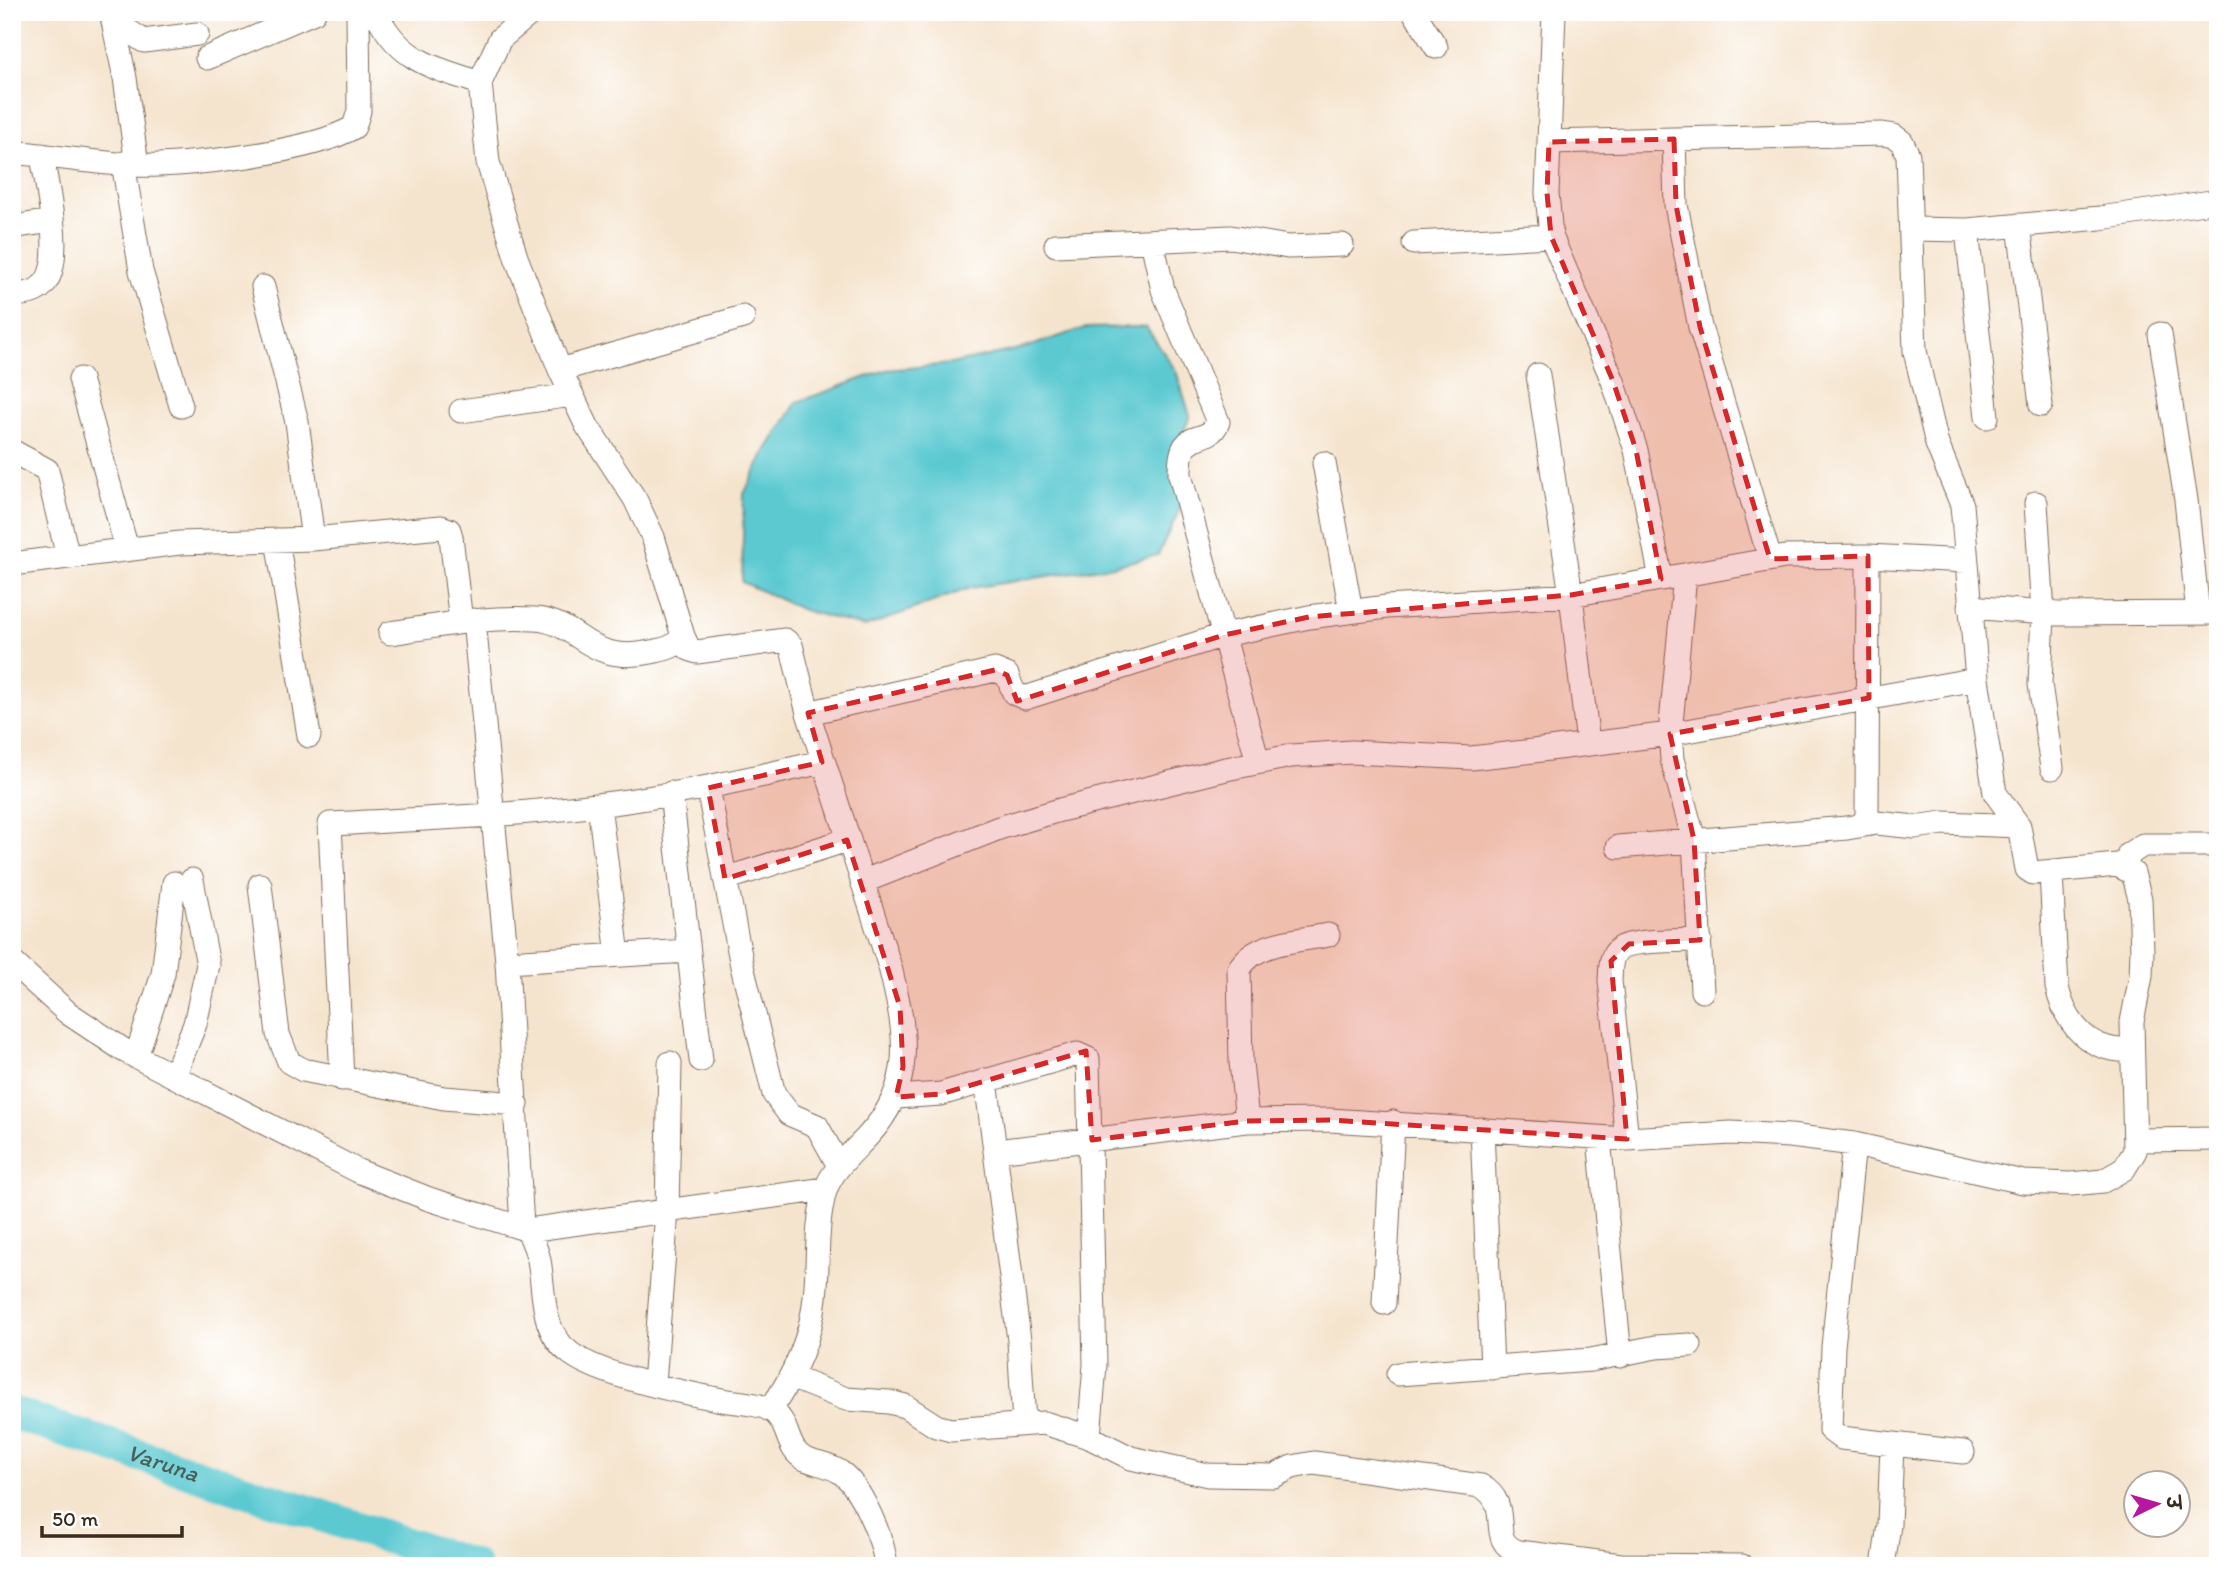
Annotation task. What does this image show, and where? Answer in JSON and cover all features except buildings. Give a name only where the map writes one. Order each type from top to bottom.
[{"type":"street","points":[[206,58],[314,12]]},
{"type":"street","points":[[12,152],[130,164],[230,158],[303,146],[342,134],[354,127],[359,111],[358,12]]},
{"type":"street","points":[[376,12],[386,32],[404,52],[428,66],[480,83]]},
{"type":"street","points":[[532,12],[500,39],[480,83],[488,162],[516,257],[560,370],[587,426],[635,499],[653,537],[689,649],[696,652],[785,640],[791,645],[822,762],[900,1007],[903,1067],[896,1097],[880,1123],[839,1167],[826,1189],[816,1255],[816,1296],[810,1326],[793,1378],[770,1410]]},
{"type":"street","points":[[1413,12],[1436,47]]},
{"type":"street","points":[[1554,12],[1547,193],[1552,236],[1613,381],[1632,438],[1661,579]]},
{"type":"street","points":[[112,17],[141,271],[181,406]]},
{"type":"street","points":[[112,17],[144,41],[197,34]]},
{"type":"street","points":[[996,1151],[1247,1121],[1393,1122],[1627,1139],[1731,1133],[1790,1136],[1854,1144],[2023,1182],[2071,1184],[2102,1181],[2124,1169],[2135,1151],[2132,1050],[2142,951],[2137,884],[2133,873],[2126,867],[2117,865],[2033,873],[2027,869],[2019,826],[1995,793],[1977,679],[1966,561],[1967,534],[1962,505],[1937,444],[1915,351],[1913,229],[1908,155],[1902,142],[1894,136],[1549,142]]},
{"type":"street","points":[[1674,139],[1676,205],[1700,327],[1770,559]]},
{"type":"street","points":[[12,295],[30,293],[42,287],[52,273],[52,221],[42,155]]},
{"type":"street","points":[[1913,229],[1967,230],[2218,201]]},
{"type":"street","points":[[12,228],[52,221]]},
{"type":"street","points":[[2019,225],[2041,405]]},
{"type":"street","points":[[1967,230],[1987,418]]},
{"type":"street","points":[[1414,243],[1552,236]]},
{"type":"street","points":[[1056,245],[1231,237],[1288,247],[1342,245]]},
{"type":"street","points":[[1152,241],[1163,290],[1218,422],[1208,434],[1188,440],[1182,450],[1180,475],[1258,762]]},
{"type":"street","points":[[263,287],[297,422],[313,538]]},
{"type":"street","points":[[560,370],[743,317]]},
{"type":"street","points":[[1970,607],[2043,613],[2208,613],[2186,500],[2160,334]]},
{"type":"street","points":[[1538,375],[1571,595],[1587,744]]},
{"type":"street","points":[[80,379],[127,548]]},
{"type":"street","points":[[461,411],[572,395]]},
{"type":"street","points":[[12,451],[47,470],[68,556]]},
{"type":"street","points":[[1324,463],[1351,611]]},
{"type":"street","points":[[2036,503],[2043,613],[2040,684],[2052,768]]},
{"type":"street","points":[[12,564],[180,543],[313,538],[441,527],[449,530],[467,621],[507,962],[525,1229],[539,1258],[544,1308],[552,1333],[571,1354],[654,1384],[770,1410],[783,1421],[795,1452],[804,1459],[839,1471],[850,1481],[877,1530],[886,1566]]},
{"type":"street","points":[[277,540],[309,736]]},
{"type":"street","points":[[808,713],[995,670],[1007,675],[1014,693],[1025,698],[1224,635],[1351,611],[1571,595],[1770,559],[1868,556],[1966,561]]},
{"type":"street","points":[[1860,826],[1867,818],[1869,807],[1868,556]]},
{"type":"street","points":[[1685,575],[1670,734],[1672,759],[1694,841],[1702,991]]},
{"type":"street","points":[[390,633],[467,621],[538,619],[557,624],[584,643],[618,655],[634,656],[671,648],[683,636]]},
{"type":"street","points":[[862,881],[999,828],[1060,810],[1291,756],[1352,752],[1471,758],[1670,734],[1977,679]]},
{"type":"street","points":[[342,1079],[330,824],[491,816],[599,805],[708,788],[822,762]]},
{"type":"street","points":[[708,788],[758,1038],[774,1094],[789,1114],[817,1126],[839,1167]]},
{"type":"street","points":[[671,793],[701,1060]]},
{"type":"street","points":[[599,805],[618,955]]},
{"type":"street","points":[[1618,846],[1877,823],[1915,827],[1943,823],[2019,826]]},
{"type":"street","points":[[725,879],[847,840]]},
{"type":"street","points":[[2126,867],[2129,854],[2143,845],[2218,845]]},
{"type":"street","points":[[2051,873],[2060,1002],[2090,1042],[2116,1051],[2132,1050]]},
{"type":"street","points":[[136,1057],[163,974],[183,881],[208,965],[195,1024],[174,1076]]},
{"type":"street","points":[[260,885],[282,1049],[289,1062],[303,1070],[342,1079],[480,1103],[517,1104]]},
{"type":"street","points":[[1247,1121],[1241,1062],[1239,969],[1246,957],[1260,949],[1328,935]]},
{"type":"street","points":[[1627,1139],[1610,981],[1611,961],[1617,950],[1629,944],[1700,940]]},
{"type":"street","points":[[507,962],[688,951]]},
{"type":"street","points":[[12,962],[68,1013],[136,1057],[358,1171],[429,1199],[525,1229],[826,1189]]},
{"type":"street","points":[[896,1097],[941,1094],[1077,1054],[1084,1055],[1090,1070],[1095,1365],[1089,1437]]},
{"type":"street","points":[[654,1384],[667,1211],[670,1063]]},
{"type":"street","points":[[986,1080],[1023,1378],[1024,1424]]},
{"type":"street","points":[[1384,1303],[1393,1122]]},
{"type":"street","points":[[1482,1129],[1492,1368]]},
{"type":"street","points":[[1600,1138],[1620,1356]]},
{"type":"street","points":[[2136,1140],[2218,1139]]},
{"type":"street","points":[[1854,1144],[1828,1422],[1834,1435],[1841,1438],[1963,1452]]},
{"type":"street","points":[[1398,1374],[1620,1356],[1656,1347],[1690,1345]]},
{"type":"street","points":[[793,1378],[846,1399],[905,1406],[936,1426],[951,1430],[1044,1423],[1089,1437],[1131,1458],[1208,1475],[1274,1476],[1292,1467],[1314,1463],[1481,1486],[1492,1492],[1498,1501],[1506,1546],[1519,1552],[1621,1565],[1742,1566]]},
{"type":"street","points":[[1883,1566],[1889,1525],[1892,1444]]},
{"type":"highlighted area","points":[[1674,139],[1676,205],[1700,327],[1770,559],[1868,556],[1869,698],[1670,734],[1694,840],[1700,940],[1629,944],[1611,961],[1627,1139],[1330,1120],[1247,1121],[1092,1140],[1086,1051],[941,1094],[896,1097],[903,1067],[900,1007],[847,840],[725,879],[708,788],[822,762],[808,713],[995,670],[1007,675],[1017,701],[1224,635],[1309,617],[1571,595],[1661,579],[1636,450],[1613,381],[1551,236],[1547,193],[1549,142]]},
{"type":"water","points":[[1146,327],[1176,371],[1190,416],[1175,452],[1183,502],[1158,555],[1113,566],[970,588],[865,627],[803,610],[742,582],[744,494],[763,456],[797,402],[886,370],[951,364],[1024,348],[1085,328]]},
{"type":"waterway","name":"Varuna","points":[[12,1413],[474,1566]]}]
